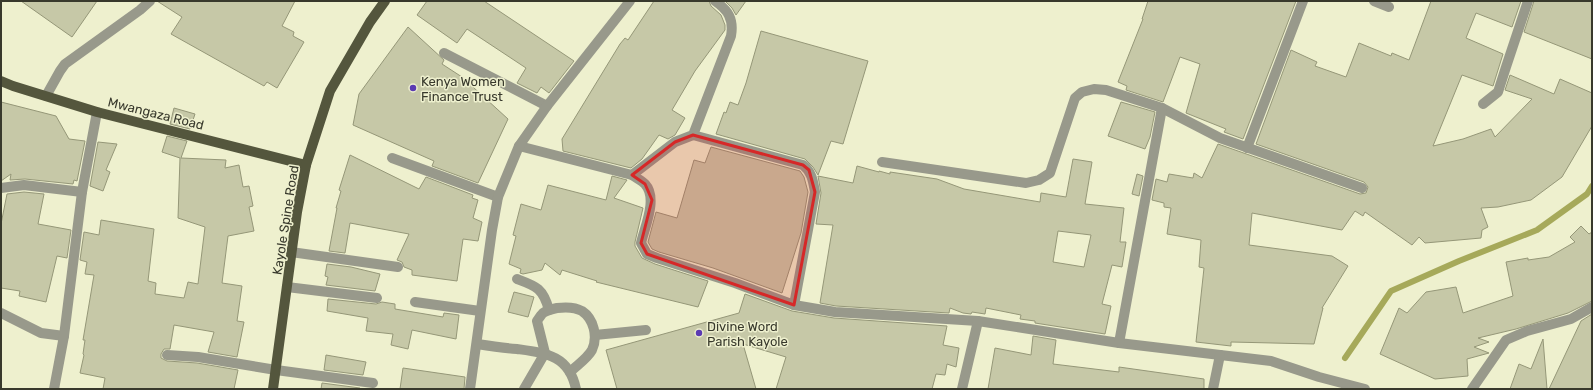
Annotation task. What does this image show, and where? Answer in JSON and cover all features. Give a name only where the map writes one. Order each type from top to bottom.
[{"type":"main road","name":"Kayole Spine Road","points":[[273,389],[291,252],[306,165],[330,91],[370,22],[384,1]]},
{"type":"main road","name":"Mwangaza Road","points":[[1,80],[13,86],[97,112],[306,165]]},
{"type":"street","points":[[46,96],[60,71],[66,64],[150,1]]},
{"type":"street","points":[[470,389],[477,344],[480,311],[498,197],[519,146],[547,106],[630,1]]},
{"type":"street","points":[[693,135],[731,36],[732,27],[730,16],[723,6],[714,1]]},
{"type":"street","points":[[1247,148],[1303,1]]},
{"type":"street","points":[[1374,1],[1390,6]]},
{"type":"street","points":[[1484,104],[1498,92],[1528,1]]},
{"type":"street","points":[[444,53],[547,106]]},
{"type":"street","points":[[882,162],[1026,183],[1039,180],[1050,173],[1075,98],[1082,92],[1094,89],[1106,90],[1162,108],[1220,138],[1362,188]]},
{"type":"street","points":[[1119,343],[1162,108]]},
{"type":"street","points":[[54,389],[64,336],[82,192],[97,112]]},
{"type":"street","points":[[632,175],[675,142],[693,135],[803,165],[809,170],[813,179],[815,192],[794,305]]},
{"type":"street","points":[[519,146],[632,175],[645,184],[652,200],[641,243],[647,254],[794,305],[835,312],[978,321],[1119,343],[1271,361],[1365,389]]},
{"type":"street","points":[[392,158],[453,182],[498,197]]},
{"type":"street","points":[[1,188],[24,185],[82,192]]},
{"type":"street","points":[[291,252],[398,266]]},
{"type":"street","points":[[517,279],[535,285],[546,297],[549,310]]},
{"type":"street","points":[[287,287],[377,298]]},
{"type":"street","points":[[415,302],[480,311]]},
{"type":"street","points":[[1472,389],[1506,340],[1527,331],[1571,319],[1592,307]]},
{"type":"street","points":[[524,389],[545,353],[537,321],[542,313],[549,310],[574,308],[581,311],[588,317],[592,324],[595,335],[592,349],[588,355],[570,372]]},
{"type":"street","points":[[1,313],[41,333],[64,336]]},
{"type":"street","points":[[962,389],[978,321]]},
{"type":"street","points":[[595,335],[646,330]]},
{"type":"street","points":[[477,344],[545,353],[559,360],[570,372],[576,389]]},
{"type":"street","points":[[167,355],[198,357],[276,370],[373,383]]},
{"type":"street","points":[[1213,389],[1220,355]]},
{"type":"highlighted area","points":[[693,135],[803,165],[809,170],[815,192],[794,305],[647,254],[641,243],[652,200],[645,184],[632,175],[675,142]]},
{"type":"building","points":[[21,1],[97,1],[72,37]]},
{"type":"building","points":[[157,1],[295,1],[282,26],[294,32],[293,36],[304,42],[277,88],[267,82],[264,86],[171,34],[182,17]]},
{"type":"building","points":[[427,1],[484,1],[574,61],[549,93],[541,87],[537,93],[517,83],[526,68],[467,29],[457,43],[417,15]]},
{"type":"building","points":[[654,1],[709,1],[711,6],[721,15],[725,25],[725,30],[695,71],[672,110],[685,118],[675,135],[668,139],[659,135],[642,159],[631,168],[563,151],[562,139],[620,44],[625,38],[628,40]]},
{"type":"building","points":[[725,1],[746,1],[736,15]]},
{"type":"building","points":[[1148,1],[1296,1],[1243,139],[1224,132],[1226,129],[1186,113],[1200,64],[1180,57],[1163,102],[1126,90],[1127,86],[1118,82],[1143,19]]},
{"type":"building","points":[[1431,1],[1521,1],[1512,27],[1476,13],[1466,38],[1503,54],[1493,86],[1462,75],[1433,146],[1463,139],[1491,129],[1495,137],[1532,99],[1505,90],[1510,75],[1554,94],[1560,79],[1592,93],[1592,126],[1562,177],[1531,200],[1498,207],[1481,208],[1488,227],[1482,230],[1481,238],[1425,243],[1419,237],[1412,245],[1365,212],[1363,216],[1355,211],[1342,230],[1252,213],[1249,245],[1332,256],[1348,266],[1322,308],[1314,344],[1231,342],[1231,346],[1196,342],[1204,268],[1199,267],[1201,240],[1167,234],[1171,208],[1164,207],[1164,203],[1152,200],[1156,179],[1167,182],[1169,174],[1193,178],[1194,173],[1202,178],[1218,144],[1360,194],[1366,193],[1368,187],[1364,182],[1256,144],[1291,50],[1317,62],[1315,66],[1346,77],[1359,43],[1391,56],[1392,53],[1409,60]]},
{"type":"building","points":[[1534,1],[1592,1],[1592,59],[1524,32]]},
{"type":"building","points":[[408,27],[444,60],[442,64],[462,77],[508,119],[478,183],[432,166],[434,161],[353,125],[359,94]]},
{"type":"building","points":[[761,31],[868,61],[843,144],[831,141],[818,175],[805,159],[716,134],[724,112],[726,113],[730,102],[738,105]]},
{"type":"building","points":[[1,102],[56,116],[69,139],[85,141],[77,181],[74,180],[73,184],[25,179],[10,180],[11,174],[1,181]]},
{"type":"building","points":[[1121,102],[1155,112],[1150,137],[1145,149],[1108,136]]},
{"type":"building","points":[[174,108],[195,114],[190,129],[170,124]]},
{"type":"building","points":[[167,136],[187,141],[181,158],[226,160],[225,168],[239,165],[243,187],[249,186],[253,206],[249,207],[254,231],[228,236],[222,283],[242,286],[237,321],[244,322],[237,357],[208,352],[214,332],[174,325],[170,349],[164,349],[161,354],[161,358],[167,361],[197,363],[238,370],[234,389],[103,389],[105,378],[80,373],[84,355],[85,340],[83,340],[94,275],[85,274],[87,262],[80,260],[84,232],[99,235],[101,220],[154,229],[148,281],[156,283],[155,294],[184,298],[188,282],[198,284],[205,227],[178,218],[180,158],[162,152]]},
{"type":"building","points":[[98,142],[117,144],[106,170],[110,172],[103,191],[90,186]]},
{"type":"building","points":[[711,147],[800,171],[804,177],[808,192],[801,233],[782,293],[713,268],[659,252],[652,249],[648,242],[656,212],[677,218],[694,160],[705,163]]},
{"type":"building","points":[[350,155],[419,189],[426,177],[473,195],[472,198],[478,200],[473,218],[482,222],[478,241],[463,239],[457,281],[412,275],[412,270],[404,267],[402,262],[397,260],[409,234],[350,223],[345,253],[329,251],[336,208],[341,191],[339,190]]},
{"type":"building","points":[[1073,159],[1092,162],[1085,204],[1124,208],[1120,242],[1126,242],[1122,267],[1112,265],[1102,304],[1111,306],[1105,334],[1035,323],[1035,321],[1020,319],[1021,315],[986,308],[985,314],[972,312],[971,314],[963,313],[950,308],[949,313],[836,306],[820,303],[833,225],[816,224],[821,193],[818,176],[853,183],[857,166],[890,174],[890,172],[937,179],[964,189],[1040,202],[1041,193],[1066,197]],"holes":[[[1058,231],[1091,235],[1084,267],[1053,262]]]},
{"type":"building","points":[[1137,174],[1143,176],[1139,196],[1132,194]]},
{"type":"building","points":[[612,176],[627,180],[614,198],[643,208],[635,242],[635,246],[642,258],[655,264],[708,281],[698,307],[596,282],[597,281],[562,270],[560,275],[545,263],[542,270],[523,274],[520,273],[521,269],[509,264],[516,236],[513,235],[521,204],[541,210],[548,185],[606,200]]},
{"type":"building","points":[[24,192],[44,194],[38,224],[71,230],[67,258],[57,256],[46,302],[19,296],[20,291],[1,288],[1,224],[7,194]]},
{"type":"building","points":[[1581,226],[1589,234],[1592,232],[1592,301],[1568,313],[1516,329],[1478,338],[1489,342],[1474,347],[1489,353],[1467,359],[1468,376],[1435,379],[1380,354],[1399,308],[1407,313],[1426,292],[1456,287],[1463,313],[1513,296],[1506,262],[1528,258],[1528,260],[1549,257],[1575,242],[1570,237]]},
{"type":"building","points":[[327,264],[351,267],[380,274],[375,291],[326,285],[328,277],[325,276]]},
{"type":"building","points":[[514,292],[534,297],[528,317],[508,312]]},
{"type":"building","points":[[745,294],[792,311],[834,318],[947,326],[943,345],[959,348],[956,367],[947,364],[945,375],[936,374],[932,389],[776,389],[786,357],[743,344],[756,389],[617,389],[606,350],[739,313]]},
{"type":"building","points":[[328,299],[376,304],[382,302],[395,304],[395,309],[443,317],[444,313],[459,315],[456,339],[412,330],[408,349],[391,345],[393,334],[366,331],[368,318],[327,311]]},
{"type":"building","points":[[1592,314],[1592,389],[1549,389],[1581,321]]},
{"type":"building","points":[[1033,336],[1056,340],[1053,364],[1119,372],[1119,367],[1204,379],[1204,389],[988,389],[995,348],[1031,355]]},
{"type":"building","points":[[1543,339],[1547,389],[1510,389],[1519,364],[1531,369]]},
{"type":"building","points":[[326,355],[366,362],[363,375],[324,370]]},
{"type":"building","points":[[403,368],[465,377],[464,389],[400,389]]},
{"type":"building","points":[[322,383],[360,388],[360,389],[321,389]]},
{"type":"waterway","points":[[1345,358],[1391,291],[1459,261],[1537,230],[1587,194],[1592,186]]},
{"type":"place","name":"Kenya Women Finance Trust","points":[[413,88]]},
{"type":"place","name":"Divine Word Parish Kayole","points":[[699,333]]}]
